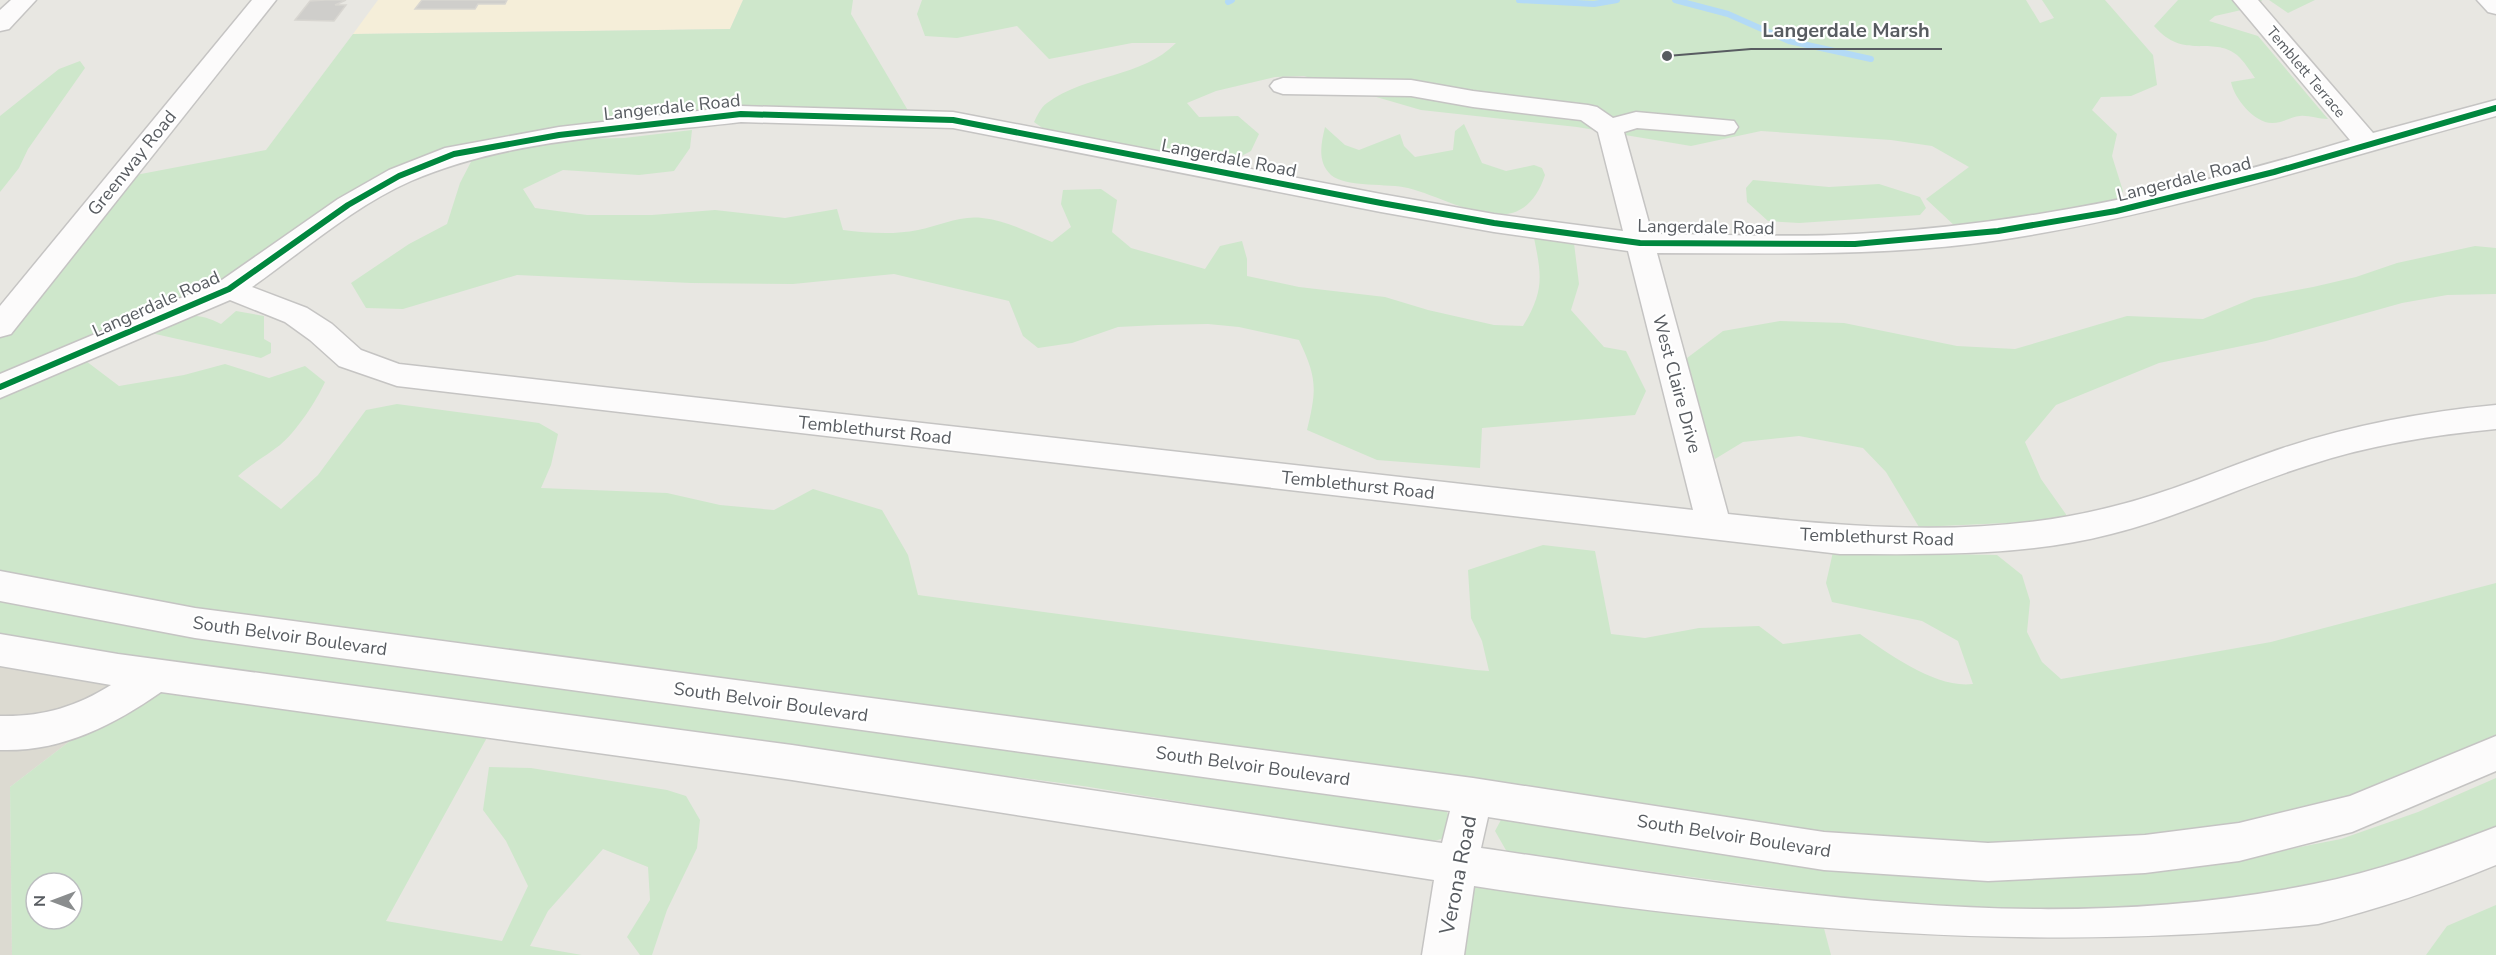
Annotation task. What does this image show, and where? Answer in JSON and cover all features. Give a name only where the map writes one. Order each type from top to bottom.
[{"type":"street","points":[[0,24],[24,0]]},
{"type":"street","name":"Greenway Road","points":[[0,326],[264,0]]},
{"type":"street","name":"Temblett Terrace","points":[[2245,0],[2367,143]]},
{"type":"street","points":[[2489,0],[2496,7]]},
{"type":"street","points":[[1283,86],[1411,87],[1473,99],[1588,113],[1610,128],[1636,120],[1702,127],[1725,127]]},
{"type":"street","name":"Langerdale Road","points":[[0,387],[229,289],[348,205],[399,176],[454,154],[559,135],[741,114],[953,120],[1449,215],[1640,243],[1855,244],[1998,231],[2127,208],[2274,172],[2367,143],[2496,108]]},
{"type":"street","name":"West Claire Drive","points":[[1610,128],[1714,525]]},
{"type":"street","name":"Temblethurst Road","points":[[229,289],[296,315],[321,332],[350,358],[397,375],[1840,540],[1997,541],[2052,534],[2155,508],[2321,448],[2392,431],[2496,417]]},
{"type":"street","name":"South Belvoir Boulevard","points":[[0,586],[195,623],[1473,796],[1824,851],[1988,862],[2145,854],[2239,842],[2352,814],[2496,753]]},
{"type":"street","points":[[0,650],[156,675],[964,788],[1457,865],[1830,918],[2000,931],[2117,930],[2210,922],[2303,905],[2406,882],[2496,846]]},
{"type":"street","points":[[0,733],[48,730],[88,718],[156,675]]},
{"type":"street","name":"Verona Road","points":[[1443,955],[1457,865],[1473,796]]},
{"type":"shaded area","points":[[378,0],[743,0],[730,29],[353,34]]},
{"type":"shaded area","points":[[0,650],[156,675],[10,787],[12,955],[0,955]]},
{"type":"green space","points":[[743,0],[853,0],[851,14],[913,119],[741,114],[559,135],[399,176],[229,289],[78,355],[119,386],[184,375],[225,364],[269,378],[305,366],[325,382],[317,398],[299,424],[280,445],[238,476],[281,509],[318,475],[366,410],[397,404],[539,423],[558,434],[551,465],[541,488],[667,493],[720,505],[774,510],[813,489],[882,510],[908,555],[918,595],[1475,670],[1489,671],[1482,641],[1471,618],[1468,570],[1543,545],[1595,551],[1611,634],[1645,638],[1699,628],[1759,626],[1783,644],[1860,634],[1929,676],[1959,684],[1973,684],[1958,641],[1922,621],[1832,602],[1826,583],[1833,552],[1997,555],[2022,575],[2030,601],[2027,632],[2042,662],[2061,679],[2271,642],[2496,583],[2496,753],[2352,814],[1988,862],[0,586],[0,326],[120,178],[266,150],[353,34],[730,29]]},
{"type":"green space","points":[[922,0],[2026,0],[2040,23],[2054,18],[2042,0],[2105,0],[2153,55],[2157,85],[2131,96],[2101,97],[2092,110],[2117,134],[2112,156],[2123,191],[2115,204],[1956,227],[1926,199],[1969,167],[1932,146],[1891,140],[1761,131],[1691,146],[1577,127],[1421,110],[1304,76],[1275,77],[1216,91],[1187,103],[1199,117],[1238,116],[1259,134],[1251,151],[1224,165],[1048,132],[1034,122],[1047,103],[1079,86],[1147,63],[1176,43],[1132,43],[1049,59],[1017,26],[957,38],[925,36],[917,14]]},
{"type":"green space","points":[[2178,0],[2262,0],[2259,6],[2215,16],[2209,21],[2258,36],[2328,119],[2300,116],[2272,123],[2258,119],[2241,102],[2231,82],[2255,78],[2237,55],[2218,47],[2176,42],[2154,26]]},
{"type":"green space","points":[[2269,0],[2315,0],[2288,13]]},
{"type":"green space","points":[[80,61],[85,68],[28,149],[19,168],[0,192],[0,116],[59,69]]},
{"type":"green space","points":[[1464,124],[1482,163],[1506,171],[1534,165],[1542,168],[1545,175],[1534,197],[1520,210],[1504,214],[1486,213],[1408,188],[1347,182],[1331,175],[1322,159],[1321,146],[1325,127],[1345,145],[1359,150],[1400,134],[1404,146],[1415,157],[1453,150],[1455,131]]},
{"type":"green space","points":[[692,130],[690,148],[674,171],[639,175],[563,170],[523,189],[535,208],[587,215],[652,215],[715,210],[785,218],[837,209],[843,230],[899,233],[974,217],[1000,221],[1052,242],[1071,227],[1061,204],[1063,190],[1101,189],[1117,200],[1112,232],[1131,248],[1205,269],[1220,246],[1242,241],[1247,259],[1247,276],[1299,287],[1385,297],[1428,310],[1494,325],[1523,326],[1530,314],[1538,293],[1540,274],[1534,238],[1574,243],[1579,284],[1571,310],[1604,347],[1626,351],[1646,391],[1635,415],[1482,428],[1480,468],[1377,460],[1307,430],[1314,384],[1299,340],[1239,327],[1208,324],[1118,327],[1072,343],[1038,348],[1023,336],[1009,301],[894,274],[793,284],[691,283],[517,275],[403,309],[366,308],[351,283],[409,244],[447,224],[460,183],[474,156],[573,139],[624,138]]},
{"type":"green space","points":[[1753,180],[1829,187],[1879,184],[1920,197],[1926,208],[1920,215],[1799,223],[1768,221],[1747,202],[1746,188]]},
{"type":"green space","points":[[2475,246],[2496,248],[2496,294],[2447,295],[2402,303],[2266,341],[2159,363],[2056,405],[2025,442],[2041,479],[2070,520],[1919,527],[1886,472],[1863,448],[1799,436],[1743,442],[1715,459],[1683,361],[1723,331],[1780,321],[1844,323],[1957,346],[2015,349],[2127,316],[2203,319],[2254,298],[2356,277],[2397,263]]},
{"type":"green space","points":[[236,311],[264,316],[264,339],[271,343],[271,353],[261,358],[151,333],[185,317],[201,317],[221,324]]},
{"type":"green space","points":[[0,600],[1436,805],[1447,812],[1452,827],[1442,838],[1434,841],[1419,840],[1083,786],[118,658],[0,633]]},
{"type":"green space","points":[[156,675],[495,723],[386,921],[502,941],[528,886],[506,841],[483,810],[489,767],[531,768],[667,790],[686,796],[700,820],[697,848],[667,910],[652,955],[640,955],[627,937],[650,900],[648,867],[603,849],[548,911],[530,946],[582,955],[12,955],[10,787]]},
{"type":"green space","points":[[2496,778],[2496,828],[2421,860],[2327,884],[2080,919],[1868,901],[1507,852],[1495,831],[1502,818],[2243,858],[2341,839],[2418,812]]},
{"type":"green space","points":[[1457,865],[1821,917],[1831,955],[1443,955]]},
{"type":"green space","points":[[2496,905],[2496,955],[2426,955],[2447,926]]},
{"type":"building","points":[[346,0],[335,5],[346,5],[334,21],[295,20],[310,1]]},
{"type":"building","points":[[422,0],[507,0],[505,4],[478,4],[475,9],[415,9]]},
{"type":"waterway","points":[[1228,2],[1232,0]]},
{"type":"waterway","points":[[1519,0],[1594,4],[1617,0]]},
{"type":"waterway","points":[[1675,0],[1728,14],[1789,41],[1871,59]]},
{"type":"cycle path","points":[[0,387],[229,289],[348,205],[399,176],[454,154],[559,135],[741,114],[953,120],[1381,203],[1494,223],[1640,243],[1855,244],[1998,231],[2116,211],[2274,172],[2381,139],[2496,108]]},
{"type":"place","name":"Langerdale Marsh","points":[[1667,56]]}]
